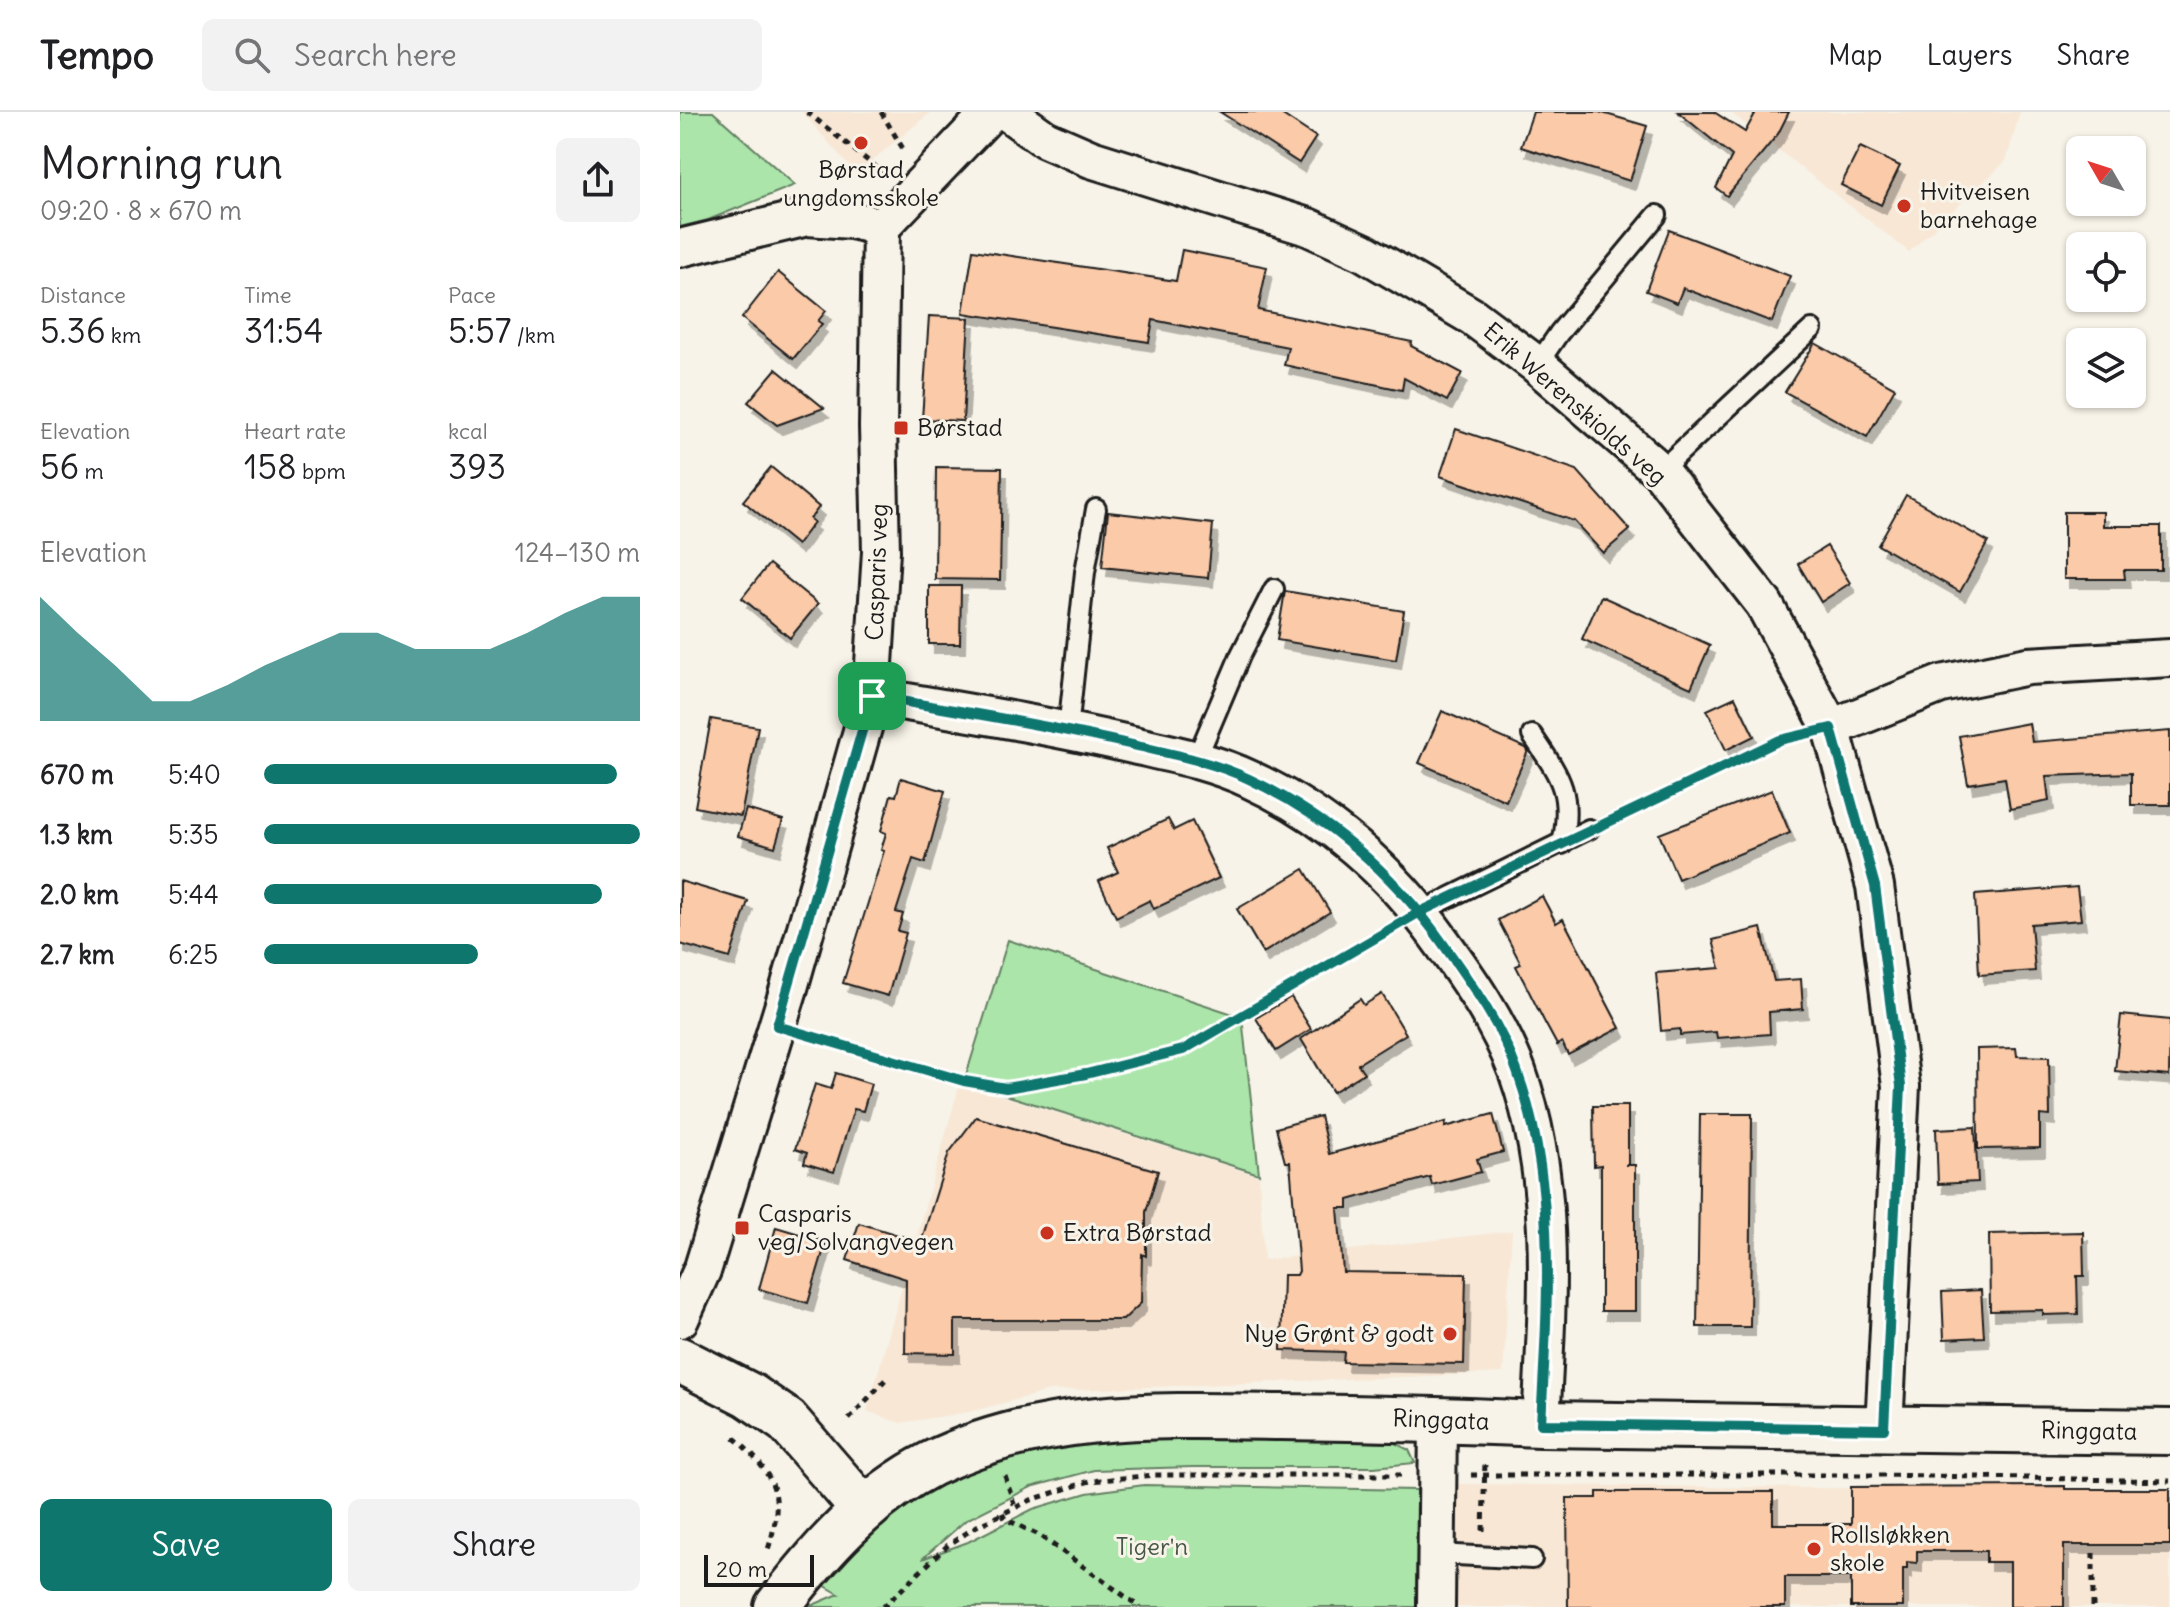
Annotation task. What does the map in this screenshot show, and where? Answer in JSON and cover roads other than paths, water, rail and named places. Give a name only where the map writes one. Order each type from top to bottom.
[{"type":"main road","points":[[680,1360],[749,1395],[787,1421],[864,1510]]},
{"type":"main road","name":"Ringgata","points":[[777,1607],[831,1542],[864,1510],[903,1481],[930,1465],[994,1439],[1058,1423],[1095,1418],[1181,1415],[1438,1419],[1541,1424],[2170,1432]]},
{"type":"street","points":[[680,248],[807,217],[867,224],[991,112]]},
{"type":"street","name":"Erik Werenskiolds veg","points":[[1007,112],[1045,139],[1091,159],[1308,227],[1363,252],[1473,317],[1537,365],[1660,471],[1764,604],[1831,728],[1875,886],[1901,1086],[1884,1429]]},
{"type":"street","name":"Casparis veg","points":[[680,1319],[703,1268],[872,696],[881,551],[867,224]]},
{"type":"street","points":[[1831,728],[1941,684],[2028,666],[2170,658]]},
{"type":"street","points":[[872,696],[1068,730],[1196,760],[1248,778],[1333,829],[1391,879],[1420,912],[1493,1019],[1517,1071],[1533,1131],[1543,1194],[1548,1262],[1541,1424]]},
{"type":"street","points":[[1436,1607],[1438,1419]]},
{"type":"lane","points":[[1537,365],[1559,333],[1657,215]]},
{"type":"lane","points":[[1660,471],[1812,329]]},
{"type":"lane","points":[[1068,730],[1085,572],[1096,509]]},
{"type":"lane","points":[[1196,760],[1240,656],[1274,589]]},
{"type":"lane","points":[[1532,735],[1565,790],[1567,811],[1562,844]]},
{"type":"lane","points":[[1420,912],[1589,829]]},
{"type":"lane","points":[[1437,1554],[1532,1559]]},
{"type":"place","name":"Børstad ungdomsskole","points":[[861,143]]},
{"type":"place","name":"Hvitveisen barnehage","points":[[1904,206]]},
{"type":"place","name":"Børstad","points":[[901,428]]},
{"type":"place","name":"Casparis veg/Solvangvegen","points":[[742,1228]]},
{"type":"place","name":"Extra Børstad","points":[[1047,1233]]},
{"type":"place","name":"Nye Grønt & godt","points":[[1450,1334]]},
{"type":"place","name":"Rollsløkken skole","points":[[1814,1549]]},
{"type":"park label","name":"Tiger'n","points":[[1152,1547]]}]
